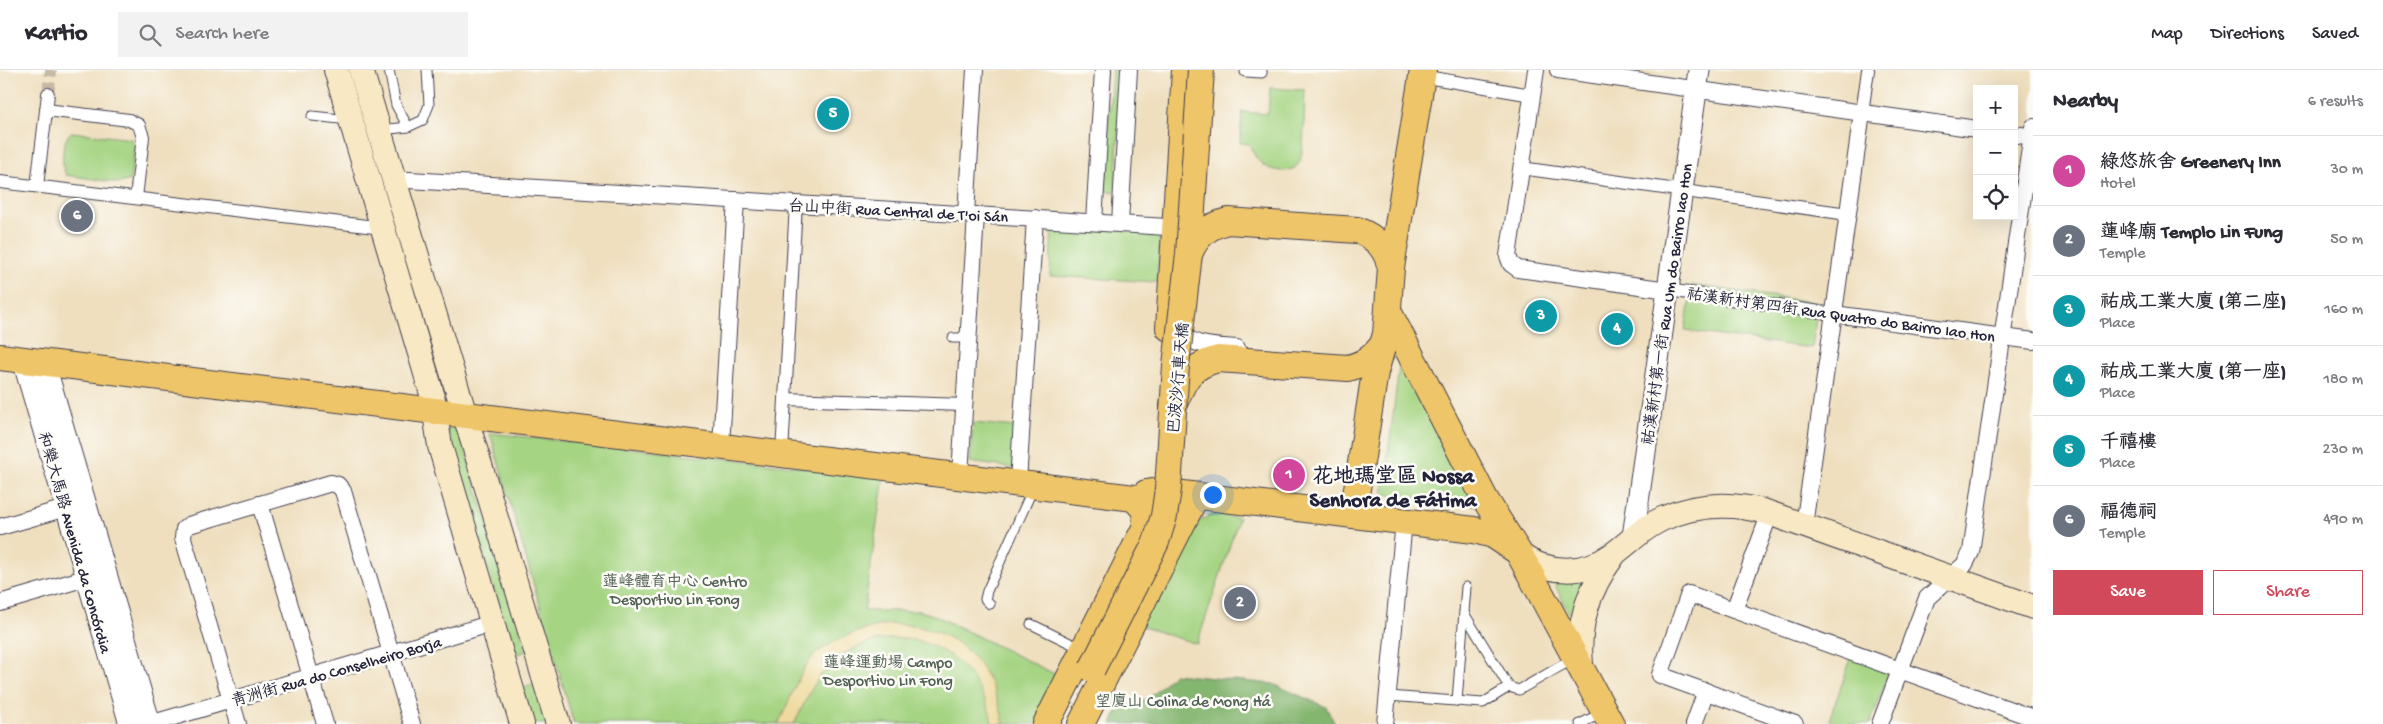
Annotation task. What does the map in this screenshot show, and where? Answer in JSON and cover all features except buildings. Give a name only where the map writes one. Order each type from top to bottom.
[{"type":"main road","points":[[336,70],[432,394],[440,446],[522,724]]},
{"type":"main road","points":[[361,70],[558,724]]},
{"type":"main road","points":[[1159,491],[1185,70]]},
{"type":"main road","name":"巴波沙行車天橋","points":[[1086,663],[1156,542],[1164,516],[1189,254],[1201,70]]},
{"type":"main road","points":[[1353,515],[1375,372],[1385,331],[1391,268],[1422,73]]},
{"type":"main road","points":[[354,129],[372,135],[379,130]]},
{"type":"main road","points":[[385,235],[393,210],[400,202]]},
{"type":"main road","points":[[1189,254],[1194,242],[1203,231],[1214,224],[1228,221],[1358,230],[1370,235],[1381,244],[1388,255],[1391,268]]},
{"type":"main road","points":[[1173,406],[1184,380],[1193,370],[1205,362],[1218,359],[1348,368],[1362,365],[1373,357],[1385,331]]},
{"type":"main road","points":[[1385,331],[1520,554],[1608,718]]},
{"type":"main road","points":[[22,360],[721,445],[960,475],[1029,486],[1126,495],[1159,491],[1462,528],[1493,535],[1520,554],[1543,566],[1569,570],[1594,564],[1660,520],[1694,508],[1730,506],[1770,513],[2033,607]]},
{"type":"main road","points":[[1053,724],[1086,663],[1146,526],[1145,510],[1134,498],[1126,495]]},
{"type":"main road","points":[[1081,724],[1200,496]]},
{"type":"main road","points":[[1462,528],[1473,526],[1480,521],[1485,511],[1485,499]]},
{"type":"main road","points":[[1578,662],[1585,608],[1600,575],[1627,542]]},
{"type":"main road","points":[[1046,724],[1086,663]]},
{"type":"main road","points":[[1073,724],[1086,663]]},
{"type":"main road","points":[[513,692],[524,682],[531,680],[545,682]]},
{"type":"street","points":[[960,475],[969,330],[975,70]]},
{"type":"street","points":[[1094,222],[1103,70]]},
{"type":"street","points":[[1120,223],[1129,70]]},
{"type":"street","points":[[1536,70],[1521,168],[1848,214]]},
{"type":"street","points":[[1558,70],[1697,80],[1862,113],[1973,128]]},
{"type":"street","points":[[1804,526],[1868,70]]},
{"type":"street","points":[[1422,73],[1532,95]]},
{"type":"street","name":"祐漢新村第一街 Rua Um do Bairro Iao Hon","points":[[1627,542],[1668,290],[1697,80]]},
{"type":"street","points":[[32,186],[48,94]]},
{"type":"street","points":[[46,110],[129,120],[139,125],[143,137],[136,198]]},
{"type":"street","points":[[1880,724],[1927,598],[1966,564],[1971,552],[2033,134],[2018,134]]},
{"type":"street","name":"祐漢新村第四街 Rua Quatro do Bairro Iao Hon","points":[[1521,168],[1508,256],[1511,264],[1518,269],[2033,341]]},
{"type":"street","name":"台山中街 Rua Central de T'oi Sán","points":[[393,179],[1120,223],[1230,234],[1361,243],[1379,252],[1391,268]]},
{"type":"street","points":[[400,202],[417,187],[432,181]]},
{"type":"street","points":[[0,182],[151,200],[385,235]]},
{"type":"street","points":[[721,445],[736,200]]},
{"type":"street","points":[[782,453],[796,204]]},
{"type":"street","points":[[1029,486],[1035,218]]},
{"type":"street","points":[[1170,316],[1176,329],[1188,340],[1201,346],[1353,356],[1366,352],[1378,345],[1385,331]]},
{"type":"street","name":"和樂大馬路 Avenida da Concórdia","points":[[22,360],[66,508],[96,575],[130,724]]},
{"type":"street","name":"和樂大馬路 Avenida da Concórdia","points":[[22,360],[96,575],[150,724]]},
{"type":"street","points":[[785,399],[964,404]]},
{"type":"street","points":[[238,724],[183,538],[184,529],[188,525],[331,484],[338,485],[345,496],[412,724]]},
{"type":"street","points":[[260,504],[325,724]]},
{"type":"street","points":[[0,527],[66,508]]},
{"type":"street","points":[[1734,610],[1770,513]]},
{"type":"street","points":[[1386,724],[1404,521]]},
{"type":"street","points":[[0,603],[96,575]]},
{"type":"street","points":[[1795,724],[1660,675],[1689,594],[2033,718]]},
{"type":"street","name":"青洲街 Rua do Conselheiro Borja","points":[[150,724],[493,624]]},
{"type":"street","points":[[1694,724],[1706,691]]},
{"type":"lane","points":[[331,70],[336,70]]},
{"type":"lane","points":[[389,70],[396,104],[408,127]]},
{"type":"lane","points":[[379,130],[408,127],[423,120],[429,105],[427,70]]},
{"type":"lane","points":[[1245,72],[1262,73],[1262,70]]},
{"type":"lane","points":[[312,116],[354,129]]},
{"type":"lane","points":[[990,604],[985,599],[987,592],[1029,486]]},
{"type":"lane","points":[[1457,701],[1466,587]]},
{"type":"lane","points":[[1464,613],[1509,687],[1519,690],[1578,662]]},
{"type":"lane","points":[[1031,624],[1076,646],[1086,663]]},
{"type":"lane","points":[[1388,696],[1483,703],[1509,687]]},
{"type":"lane","points":[[1580,724],[1608,718]]},
{"type":"green space","points":[[1112,70],[1122,70],[1115,192],[1105,191]]},
{"type":"green space","points":[[1270,88],[1305,90],[1301,157],[1297,166],[1285,171],[1270,169],[1265,166],[1256,157],[1249,144],[1240,143],[1242,112],[1268,114]]},
{"type":"green space","points":[[72,132],[131,139],[135,145],[130,180],[120,183],[66,175],[63,165],[63,152],[66,140]]},
{"type":"green space","points":[[1052,221],[1160,227],[1157,282],[1050,276]]},
{"type":"green space","points":[[1692,285],[1818,303],[1812,348],[1685,331]]},
{"type":"green space","points":[[1401,351],[1479,506],[1383,494]]},
{"type":"green space","points":[[454,415],[527,651],[517,654],[512,651],[446,425]]},
{"type":"green space","points":[[973,423],[1016,427],[1013,468],[970,462]]},
{"type":"green space","name":"蓮峰體育中心 Centro Desportivo Lin Fong","points":[[490,433],[884,476],[864,611],[920,611],[936,616],[1063,678],[1040,724],[574,724]]},
{"type":"green space","points":[[1213,514],[1239,518],[1197,644],[1137,625],[1190,526]]},
{"type":"green space","points":[[1549,572],[1586,578],[1578,633]]},
{"type":"green space","points":[[1852,656],[1890,670],[1870,724],[1841,724],[1829,720]]},
{"type":"green space","name":"望廈山 Colina de Mong Há","points":[[1174,674],[1273,684],[1326,707],[1335,724],[1112,724],[1119,707],[1148,699]]},
{"type":"green space","points":[[535,684],[551,724],[532,724],[523,690],[526,686]]},
{"type":"sand","points":[[894,624],[937,632],[954,641],[968,652],[981,666],[990,683],[1004,724],[992,724],[989,710],[979,688],[966,670],[951,656],[934,646],[916,640],[896,638],[876,641],[857,647],[838,658],[830,664],[818,680],[807,697],[794,724],[778,724],[801,675],[809,661],[816,654],[848,635],[873,627]]},
{"type":"tunnel","points":[[48,94],[51,70]]},
{"type":"place","name":"千禧樓","points":[[833,114]]},
{"type":"place","name":"福德祠","points":[[77,216]]},
{"type":"place","name":"祐成工業大廈 (第二座)","points":[[1541,316]]},
{"type":"place","name":"祐成工業大廈 (第一座)","points":[[1617,329]]},
{"type":"place","name":"綠悠旅舍 Greenery Inn","points":[[1289,475]]},
{"type":"place","name":"蓮峰廟 Templo Lin Fung","points":[[1240,603]]},
{"type":"district","name":"花地瑪堂區 Nossa Senhora de Fátima","points":[[1393,487]]},
{"type":"park label","name":"蓮峰運動場 Campo Desportivo Lin Fong","points":[[888,670]]}]
